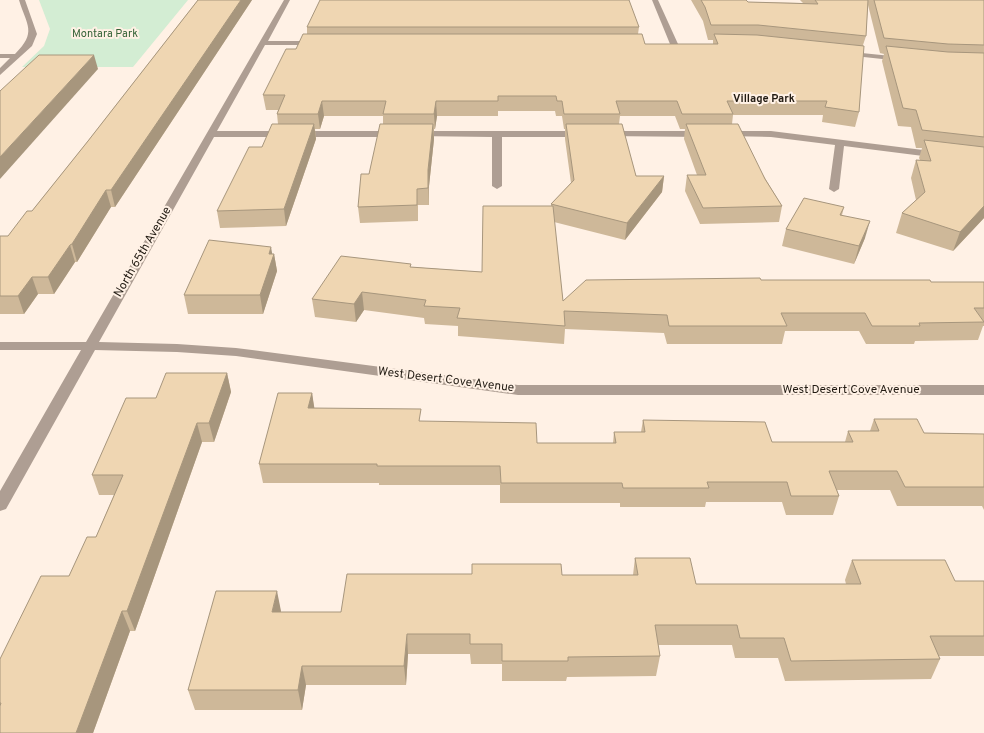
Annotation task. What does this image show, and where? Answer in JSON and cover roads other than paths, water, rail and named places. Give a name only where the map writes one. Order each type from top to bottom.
[{"type":"street","points":[[0,74],[29,44],[33,34],[22,0]]},
{"type":"street","name":"North 65th Avenue","points":[[0,505],[286,0]]},
{"type":"street","points":[[655,0],[674,44]]},
{"type":"street","points":[[263,43],[324,43]]},
{"type":"street","points":[[664,44],[683,44]]},
{"type":"street","points":[[838,52],[906,60]]},
{"type":"street","points":[[0,56],[18,56]]},
{"type":"street","points":[[211,134],[771,134],[946,156]]},
{"type":"street","points":[[497,134],[497,186]]},
{"type":"street","points":[[834,189],[840,143]]},
{"type":"street","name":"West Desert Cove Avenue","points":[[0,346],[90,346],[234,351],[470,385],[518,390],[984,390]]},
{"type":"district","name":"Village Park","points":[[764,99]]},
{"type":"park label","name":"Montara Park","points":[[105,34]]}]
